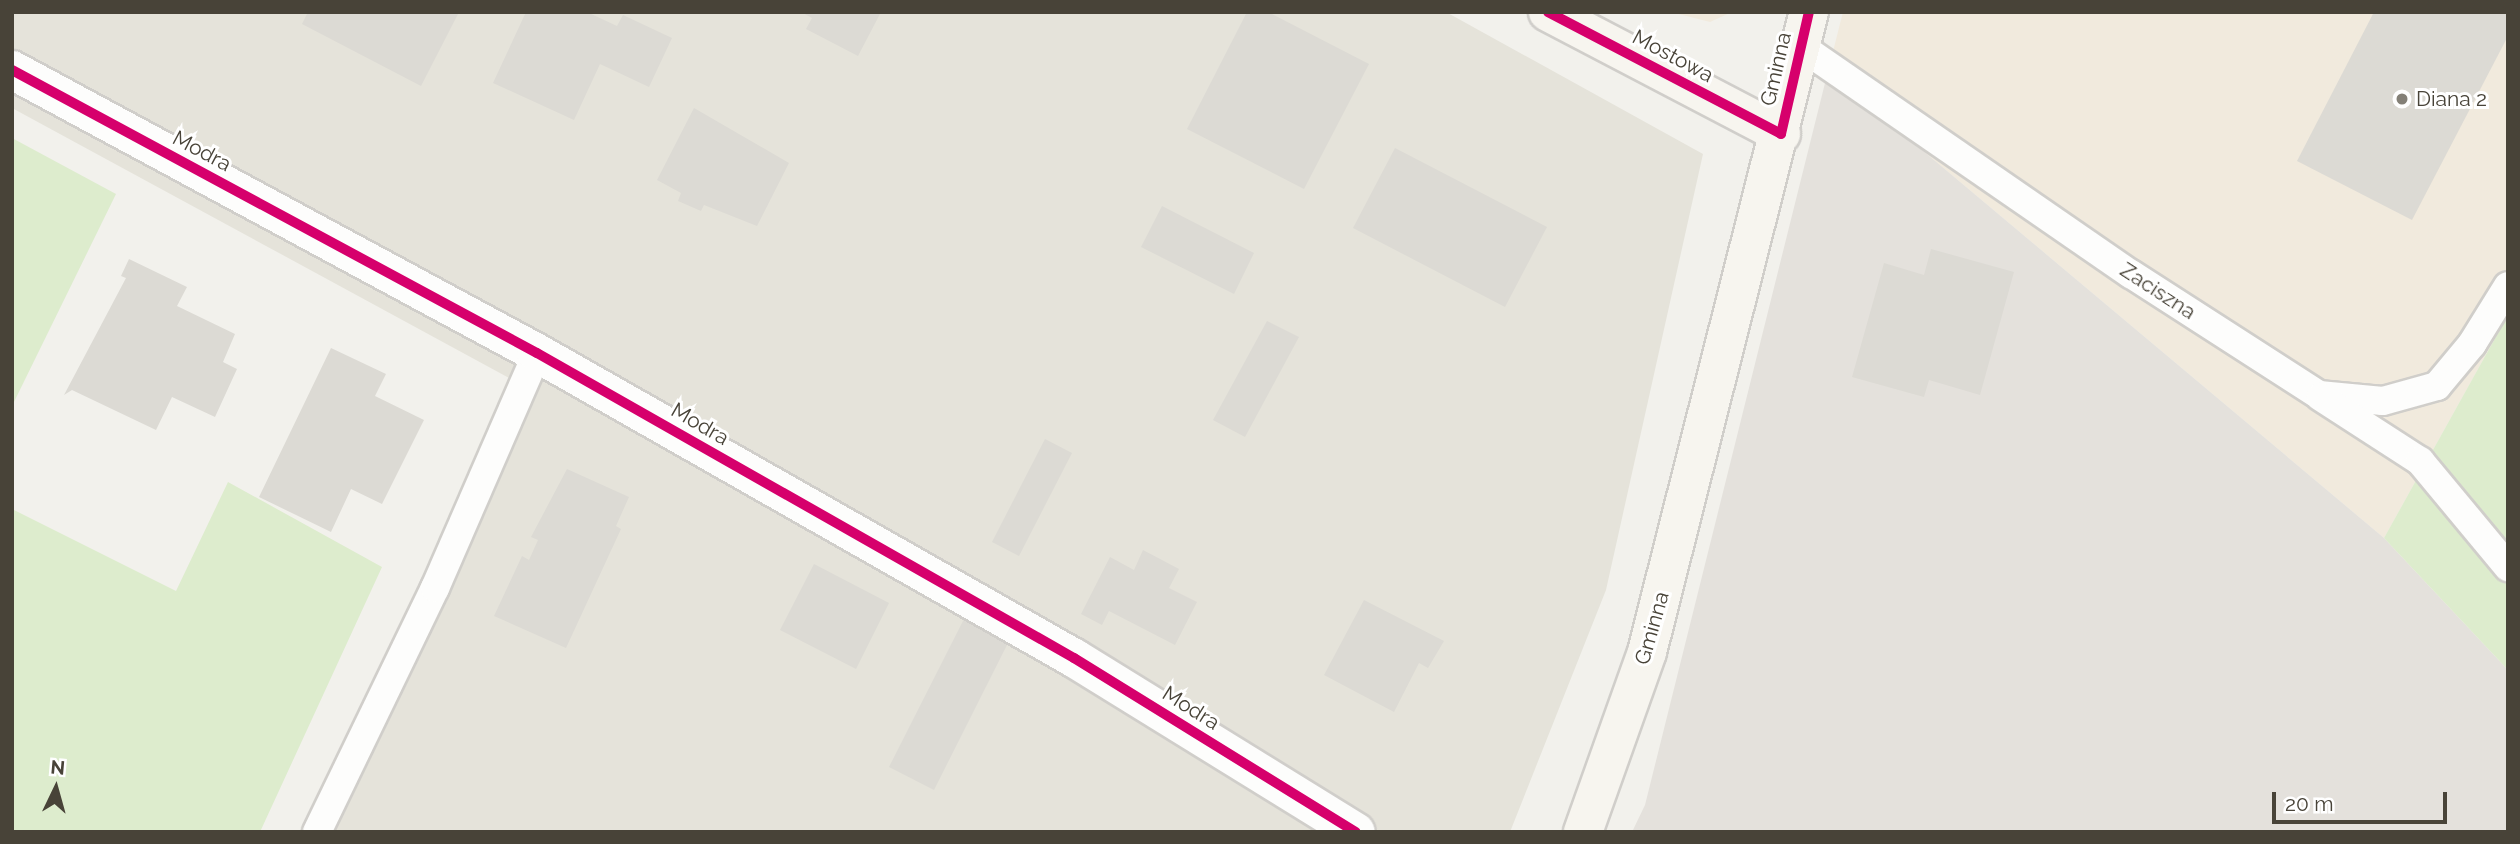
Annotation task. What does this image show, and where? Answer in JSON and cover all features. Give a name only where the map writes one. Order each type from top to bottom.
[{"type":"main road","name":"Mostowa","points":[[1548,12],[1781,134]]},
{"type":"main road","name":"Gminna","points":[[1583,832],[1647,652],[1781,134],[1805,29]]},
{"type":"street","name":"Modra","points":[[12,71],[537,354],[1074,658],[1356,832]]},
{"type":"lane","name":"Zaciszna","points":[[1805,29],[2132,274],[2319,395],[2383,401],[2437,386],[2472,344],[2508,286]]},
{"type":"lane","points":[[317,832],[435,588],[537,354]]},
{"type":"lane","points":[[2319,395],[2420,461],[2508,567]]},
{"type":"shaded area","points":[[12,12],[1446,12],[1703,154],[1606,590],[1510,832],[327,832],[535,392],[12,108]]},
{"type":"shaded area","points":[[1671,12],[1732,12],[1710,22]]},
{"type":"shaded area","points":[[1843,12],[2508,12],[2508,315],[2384,538],[1828,71]]},
{"type":"shaded area","points":[[1828,71],[2384,538],[2508,670],[2508,832],[1632,832],[1645,805]]},
{"type":"green space","points":[[12,138],[116,194],[12,406]]},
{"type":"green space","points":[[2508,315],[2508,670],[2384,538]]},
{"type":"green space","points":[[228,482],[382,567],[260,832],[12,832],[12,509],[176,591]]},
{"type":"building","points":[[308,12],[458,14],[421,86],[302,24]]},
{"type":"building","points":[[526,12],[587,12],[617,26],[623,15],[672,38],[649,87],[600,64],[574,120],[493,83]]},
{"type":"building","points":[[801,12],[881,12],[858,56],[806,29],[812,18]]},
{"type":"building","points":[[1247,12],[1268,12],[1369,64],[1304,189],[1187,129]]},
{"type":"building","name":"Diana 2","points":[[2374,12],[2508,12],[2508,36],[2412,220],[2297,161]]},
{"type":"building","points":[[694,108],[789,163],[757,226],[704,205],[701,211],[678,201],[681,193],[657,180]]},
{"type":"building","points":[[1395,148],[1547,227],[1505,307],[1353,228]]},
{"type":"building","points":[[1162,206],[1254,253],[1234,294],[1141,247]]},
{"type":"building","points":[[1931,249],[2014,272],[1980,395],[1929,380],[1924,397],[1852,377],[1884,263],[1924,275]]},
{"type":"building","points":[[129,259],[187,287],[177,306],[235,334],[223,362],[237,369],[215,417],[172,397],[156,430],[72,390],[64,395],[126,278],[121,276]]},
{"type":"building","points":[[1267,321],[1299,337],[1245,437],[1213,420]]},
{"type":"building","points":[[331,348],[386,374],[375,396],[424,420],[382,504],[351,489],[331,532],[259,497]]},
{"type":"building","points":[[1045,439],[1072,453],[1019,556],[992,542]]},
{"type":"building","points":[[567,469],[629,497],[616,526],[621,529],[566,648],[494,616],[522,556],[529,560],[538,540],[531,537]]},
{"type":"building","points":[[1143,550],[1179,569],[1169,588],[1197,602],[1175,645],[1109,611],[1102,625],[1081,614],[1110,557],[1134,570]]},
{"type":"building","points":[[814,564],[889,603],[856,669],[780,630]]},
{"type":"building","points":[[1364,600],[1444,641],[1428,668],[1419,663],[1394,712],[1324,675]]},
{"type":"building","points":[[964,619],[1009,641],[934,790],[889,767]]},
{"type":"cycle path","points":[[1548,12],[1781,134],[1809,12]]},
{"type":"cycle path","points":[[12,70],[537,353],[1074,658],[1356,832]]},
{"type":"place","name":"Diana 2","points":[[2402,99]]}]
